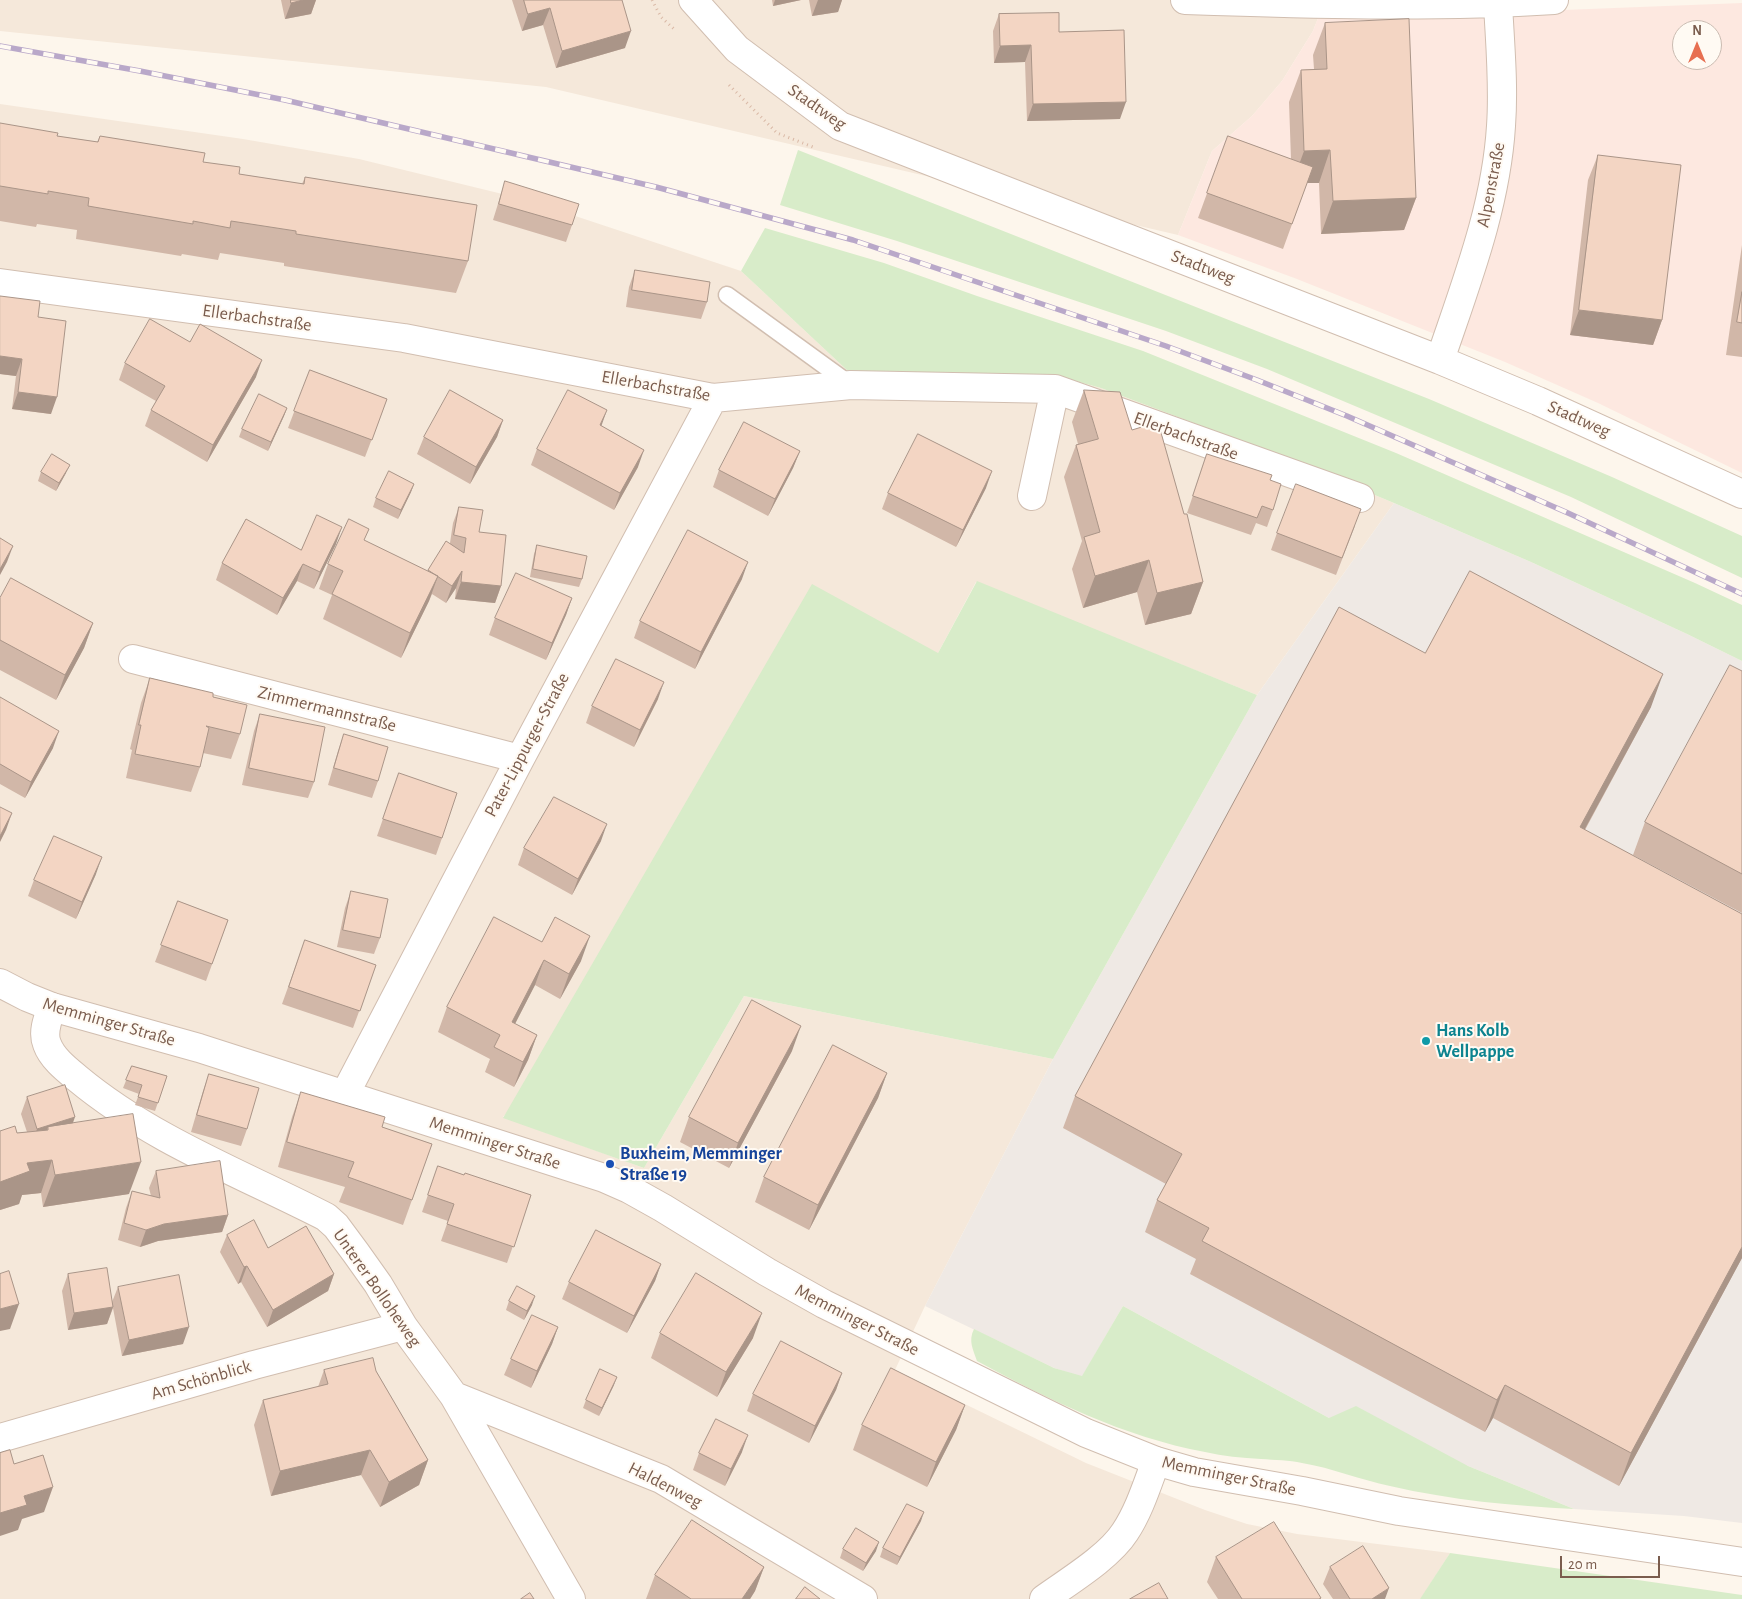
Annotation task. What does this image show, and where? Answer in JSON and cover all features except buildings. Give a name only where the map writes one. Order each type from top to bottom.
[{"type":"street","name":"Stadtweg","points":[[693,0],[737,49],[840,126],[1440,360],[1538,401],[1742,494]]},
{"type":"street","points":[[1185,0],[1321,4],[1498,4],[1554,0]]},
{"type":"street","name":"Alpenstraße","points":[[1440,360],[1476,256],[1495,177],[1502,98],[1498,4]]},
{"type":"street","name":"Ellerbachstraße","points":[[0,284],[404,338],[713,398],[851,385],[1055,389],[1360,498]]},
{"type":"street","points":[[1032,496],[1055,389]]},
{"type":"street","name":"Pater-Lippurger-Straße","points":[[344,1094],[713,398]]},
{"type":"street","name":"Zimmermannstraße","points":[[133,659],[520,759]]},
{"type":"street","name":"Memminger Straße","points":[[0,983],[52,1007],[199,1048],[604,1178],[629,1189],[663,1208],[766,1272],[824,1304],[1086,1433],[1156,1461],[1219,1477],[1302,1491],[1399,1511],[1742,1562]]},
{"type":"street","name":"Unterer Bolloheweg","points":[[52,1007],[45,1034],[47,1044],[63,1066],[93,1091],[171,1141],[326,1217],[336,1226],[378,1284],[403,1326],[454,1396],[571,1599]]},
{"type":"street","name":"Am Schönblick","points":[[0,1438],[254,1365],[403,1326]]},
{"type":"street","name":"Haldenweg","points":[[454,1396],[661,1479],[863,1599]]},
{"type":"street","points":[[1044,1599],[1107,1552],[1124,1534],[1136,1514],[1156,1461]]},
{"type":"lane","points":[[727,295],[851,385]]},
{"type":"shaded area","points":[[0,0],[1321,0],[1320,13],[1313,31],[1282,81],[1252,116],[1212,151],[1178,235],[546,87],[0,31]]},
{"type":"shaded area","points":[[1742,3],[1742,473],[1598,403],[1505,362],[1297,279],[1178,235],[1212,151],[1252,116],[1282,81],[1313,31],[1320,13],[1461,14]]},
{"type":"shaded area","points":[[0,104],[243,139],[359,159],[527,200],[741,271],[849,372],[1057,376],[1101,388],[1276,454],[1394,503],[1257,695],[976,582],[938,653],[503,1117],[644,1168],[744,996],[1053,1059],[925,1306],[895,1370],[1086,1463],[1205,1510],[1247,1524],[1297,1534],[1450,1553],[1420,1599],[0,1599]]},
{"type":"shaded area","name":"Hans Kolb Wellpappe","points":[[1394,503],[1531,562],[1742,661],[1742,1523],[1684,1516],[1574,1509],[1468,1466],[1329,1418],[1123,1306],[1082,1377],[1054,1368],[925,1306],[1053,1059],[1257,695]]},
{"type":"green space","points":[[798,150],[1429,399],[1612,477],[1742,536],[1742,578],[1571,497],[1267,369],[1166,331],[897,241],[780,205]]},
{"type":"green space","points":[[765,228],[884,263],[1143,351],[1396,453],[1695,583],[1742,605],[1742,661],[1531,562],[1394,503],[1276,454],[1101,388],[1057,376],[849,372],[741,271]]},
{"type":"green space","points":[[977,581],[1257,695],[1053,1059],[744,996],[644,1168],[503,1118],[812,584],[938,653]]},
{"type":"green space","points":[[1123,1306],[1329,1418],[1356,1406],[1468,1466],[1574,1509],[1459,1499],[1413,1491],[1297,1462],[1226,1456],[1175,1445],[1116,1427],[1059,1403],[977,1361],[973,1349],[971,1337],[974,1329],[1054,1368],[1082,1376]]},
{"type":"green space","points":[[1450,1553],[1742,1595],[1742,1599],[1420,1599]]},
{"type":"railway","points":[[0,46],[285,100],[656,187],[853,240],[1166,346],[1257,380],[1347,416],[1568,513],[1742,594]]},
{"type":"place","name":"Hans Kolb Wellpappe","points":[[1426,1041]]},
{"type":"place","name":"Buxheim, Memminger Straße 19","points":[[610,1164]]}]
